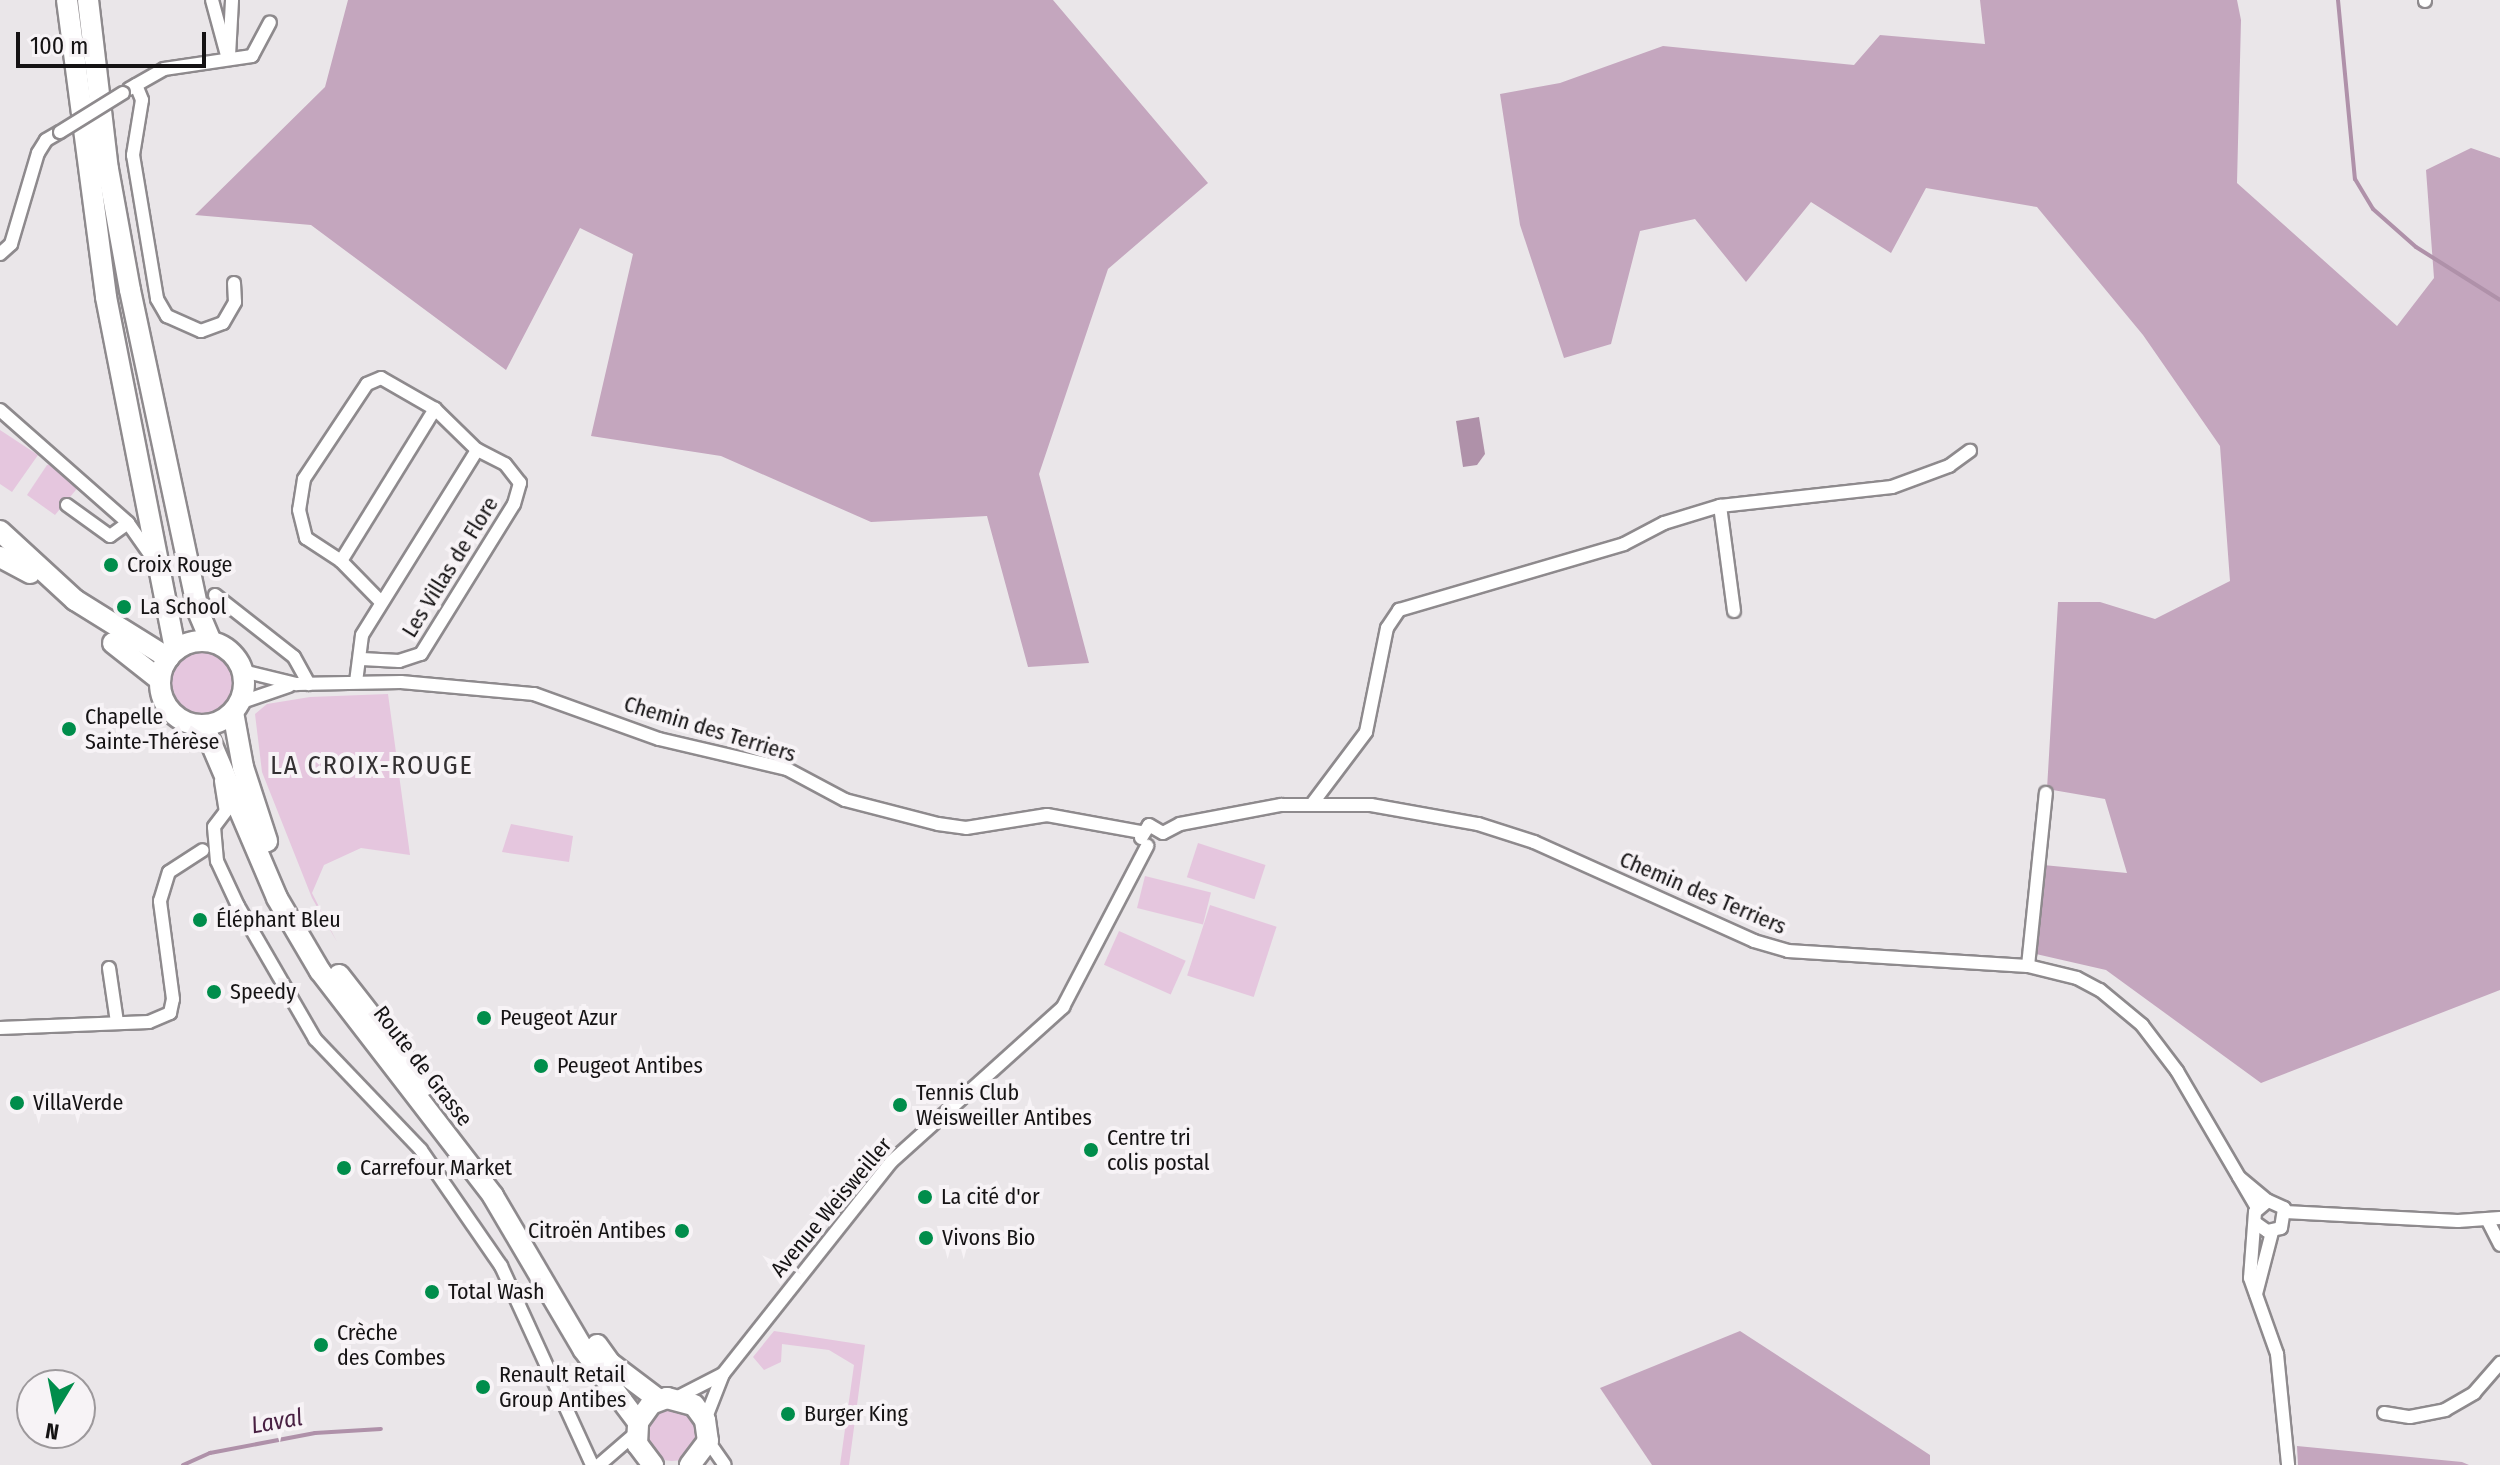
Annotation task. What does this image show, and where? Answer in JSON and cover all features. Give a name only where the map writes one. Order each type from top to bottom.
[{"type":"main road","points":[[0,531],[75,600],[171,654],[211,641],[225,647],[243,671],[236,707],[217,723],[198,725],[166,706],[160,680],[171,654],[160,573],[106,297],[67,0]]},
{"type":"main road","points":[[88,0],[108,169],[130,290],[198,611],[211,641]]},
{"type":"main road","points":[[0,557],[31,574],[160,680]]},
{"type":"main road","name":"Route de Grasse","points":[[236,707],[262,828],[290,896],[324,956],[499,1182],[610,1363],[668,1399],[694,1405],[700,1446]]},
{"type":"main road","name":"Route de Grasse","points":[[198,725],[222,770],[277,898],[320,971],[493,1196],[583,1349],[637,1427]]},
{"type":"main road","points":[[647,1459],[637,1427],[668,1399]]},
{"type":"street","points":[[212,0],[228,59]]},
{"type":"street","points":[[228,59],[232,0]]},
{"type":"street","points":[[0,254],[11,244],[38,153],[60,132],[164,69],[259,51],[270,22]]},
{"type":"street","points":[[136,85],[142,100],[133,155],[157,299],[167,316],[201,331],[223,323],[235,302],[234,283]]},
{"type":"street","name":"Les Villas de Flore","points":[[381,602],[341,561],[306,538],[299,510],[304,479],[367,384],[391,379],[435,409],[477,450],[505,464],[520,483],[514,504],[421,654],[399,661],[362,659],[362,635],[477,450]]},
{"type":"street","points":[[341,561],[435,409]]},
{"type":"street","points":[[0,410],[128,523],[160,573]]},
{"type":"street","points":[[1312,804],[1366,732],[1378,692],[1387,628],[1399,610],[1624,544],[1664,523],[1720,506],[1892,487],[1949,466],[1970,451]]},
{"type":"street","points":[[67,505],[110,536],[128,523]]},
{"type":"street","points":[[1720,506],[1734,611]]},
{"type":"street","points":[[215,595],[294,657],[302,684]]},
{"type":"street","points":[[356,682],[362,659]]},
{"type":"street","name":"Chemin des Terriers","points":[[243,671],[302,684],[430,684],[559,700],[659,739],[787,769],[869,808],[966,828],[1047,815],[1141,832],[1153,825],[1163,833],[1180,824],[1312,804],[1371,805],[1507,833],[1754,941],[1788,951],[2028,966],[2100,990],[2142,1025],[2177,1071],[2236,1176],[2263,1204]]},
{"type":"street","name":"Chemin des Terriers","points":[[236,707],[302,684]]},
{"type":"street","points":[[0,1028],[149,1022],[170,1013],[173,999],[160,901],[169,872],[203,850],[226,811],[222,770]]},
{"type":"street","points":[[2028,966],[2046,793]]},
{"type":"street","points":[[214,827],[217,861],[293,1008],[315,1039],[421,1150],[501,1266],[592,1465]]},
{"type":"street","points":[[1141,832],[1147,846],[1161,843],[1163,833]]},
{"type":"street","name":"Avenue Weisweiller","points":[[700,1446],[723,1374],[891,1162],[1063,1007],[1147,846]]},
{"type":"street","points":[[203,850],[217,861]]},
{"type":"street","points":[[109,968],[117,1022]]},
{"type":"street","points":[[2288,1465],[2277,1354],[2255,1297],[2250,1252],[2263,1204],[2285,1212],[2493,1219],[2500,1245]]},
{"type":"street","points":[[2255,1297],[2272,1232],[2283,1225],[2285,1212]]},
{"type":"street","points":[[2257,1224],[2272,1232]]},
{"type":"street","points":[[2384,1413],[2410,1417],[2445,1410],[2474,1393],[2500,1363]]},
{"type":"street","name":"Avenue Weisweiller","points":[[668,1399],[723,1374]]},
{"type":"street","points":[[599,1465],[637,1427]]},
{"type":"street","points":[[617,1446],[647,1459]]},
{"type":"street","points":[[700,1446],[723,1465]]},
{"type":"street","points":[[700,1446],[723,1465]]},
{"type":"shaded area","points":[[348,0],[1053,0],[1208,183],[1108,269],[1039,474],[1089,663],[1028,667],[987,516],[871,522],[721,456],[591,436],[633,254],[580,228],[506,370],[311,225],[195,215],[325,87]]},
{"type":"shaded area","points":[[1980,0],[2237,0],[2241,20],[2237,183],[2397,326],[2434,278],[2426,170],[2471,148],[2500,158],[2500,990],[2261,1083],[2106,970],[2036,954],[2043,865],[2127,873],[2105,799],[2047,789],[2058,602],[2100,602],[2155,619],[2230,581],[2220,446],[2143,335],[2037,207],[1926,188],[1891,253],[1811,202],[1746,282],[1695,219],[1640,231],[1611,344],[1564,358],[1520,225],[1500,94],[1560,83],[1663,46],[1854,65],[1880,35],[1985,44]]},
{"type":"shaded area","points":[[1479,417],[1485,454],[1477,465],[1463,467],[1456,421]]},
{"type":"shaded area","points":[[0,430],[38,455],[12,492],[0,484]]},
{"type":"shaded area","points":[[54,463],[80,485],[55,515],[27,495],[47,465]]},
{"type":"shaded area","points":[[206,652],[224,661],[231,672],[231,698],[224,709],[213,716],[194,718],[176,709],[169,698],[167,679],[176,661],[187,654]]},
{"type":"shaded area","points":[[388,694],[410,855],[361,848],[324,865],[312,893],[337,942],[312,898],[262,772],[255,714],[267,704],[310,697]]},
{"type":"shaded area","points":[[511,824],[573,836],[569,862],[502,852]]},
{"type":"shaded area","points":[[1198,843],[1266,865],[1254,899],[1187,877]]},
{"type":"shaded area","points":[[1145,876],[1211,892],[1203,924],[1137,908]]},
{"type":"shaded area","points":[[1210,905],[1277,927],[1254,997],[1187,975]]},
{"type":"shaded area","points":[[1119,931],[1186,961],[1171,994],[1104,965]]},
{"type":"shaded area","points":[[774,1331],[865,1345],[849,1465],[840,1465],[854,1365],[829,1350],[782,1344],[781,1362],[764,1370],[753,1357]]},
{"type":"shaded area","points":[[1740,1331],[1930,1455],[1930,1465],[1652,1465],[1600,1388]]},
{"type":"shaded area","points":[[672,1407],[691,1415],[699,1434],[691,1453],[672,1461],[653,1453],[645,1434],[653,1415]]},
{"type":"shaded area","points":[[2297,1446],[2462,1462],[2469,1465],[2298,1465]]},
{"type":"waterway","points":[[2338,0],[2355,179],[2373,209],[2416,247],[2500,300]]},
{"type":"waterway","name":"Laval","points":[[183,1465],[210,1453],[315,1433],[381,1429]]},
{"type":"place","name":"Croix Rouge","points":[[111,565]]},
{"type":"place","name":"La School","points":[[124,607]]},
{"type":"place","name":"Chapelle Sainte-Thérèse","points":[[69,729]]},
{"type":"place","name":"Éléphant Bleu","points":[[200,920]]},
{"type":"place","name":"Speedy","points":[[214,992]]},
{"type":"place","name":"Peugeot Azur","points":[[484,1018]]},
{"type":"place","name":"Peugeot Antibes","points":[[541,1066]]},
{"type":"place","name":"VillaVerde","points":[[17,1103]]},
{"type":"place","name":"Tennis Club Weisweiller Antibes","points":[[900,1105]]},
{"type":"place","name":"Centre tri colis postal","points":[[1091,1150]]},
{"type":"place","name":"Carrefour Market","points":[[344,1168]]},
{"type":"place","name":"La cité d'or","points":[[925,1197]]},
{"type":"place","name":"Citroën Antibes","points":[[682,1231]]},
{"type":"place","name":"Vivons Bio","points":[[926,1238]]},
{"type":"place","name":"Total Wash","points":[[432,1292]]},
{"type":"place","name":"Crèche des Combes","points":[[321,1345]]},
{"type":"place","name":"Renault Retail Group Antibes","points":[[483,1387]]},
{"type":"place","name":"Burger King","points":[[788,1414]]},
{"type":"district","name":"LA CROIX-ROUGE","points":[[372,766]]}]
